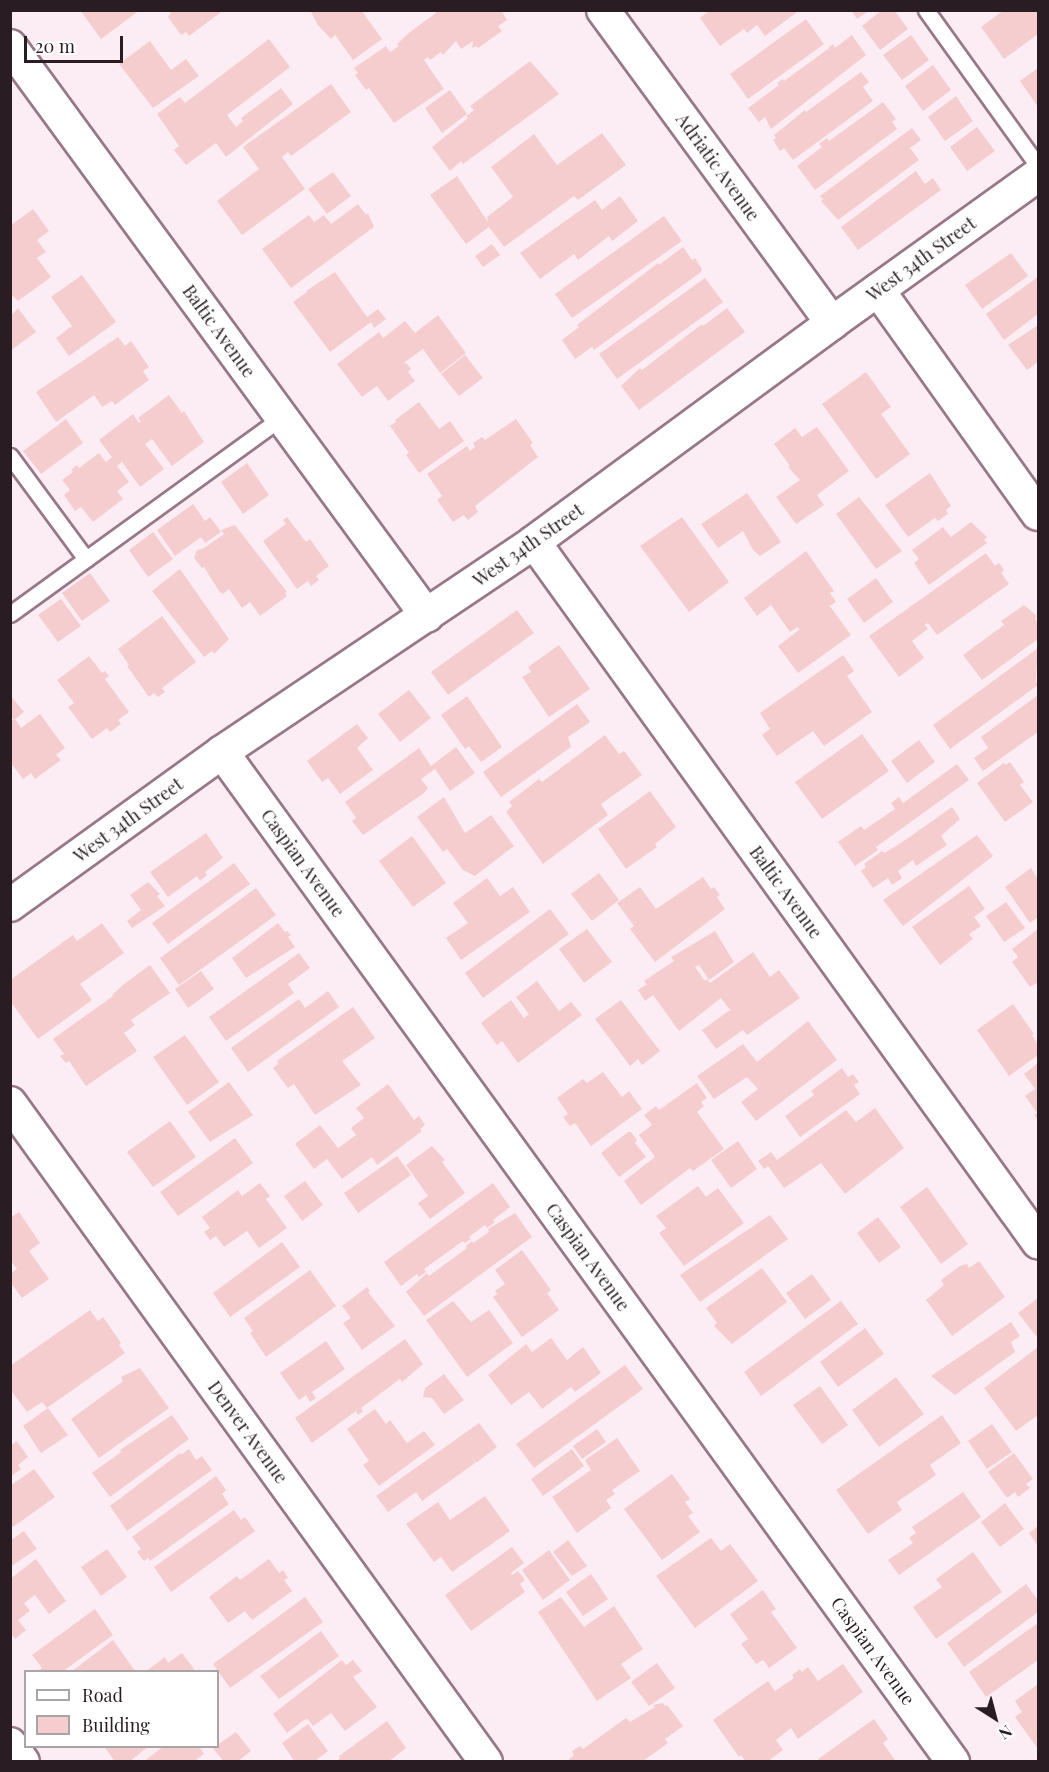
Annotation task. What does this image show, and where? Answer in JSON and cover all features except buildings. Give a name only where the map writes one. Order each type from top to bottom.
[{"type":"street","name":"Adriatic Avenue","points":[[603,10],[832,323]]},
{"type":"street","name":"Baltic Avenue","points":[[10,46],[427,616]]},
{"type":"street","name":"West 34th Street","points":[[12,899],[222,752],[534,542],[832,323],[1038,176]]},
{"type":"street","points":[[878,290],[1038,514]]},
{"type":"street","name":"Baltic Avenue","points":[[534,542],[1038,1242]]},
{"type":"street","name":"Caspian Avenue","points":[[222,752],[953,1761]]},
{"type":"street","name":"Denver Avenue","points":[[10,1103],[486,1761]]},
{"type":"street","points":[[10,1744],[23,1761]]},
{"type":"lane","points":[[926,10],[1038,166]]},
{"type":"lane","points":[[10,614],[282,417]]},
{"type":"lane","points":[[10,456],[86,560]]}]
